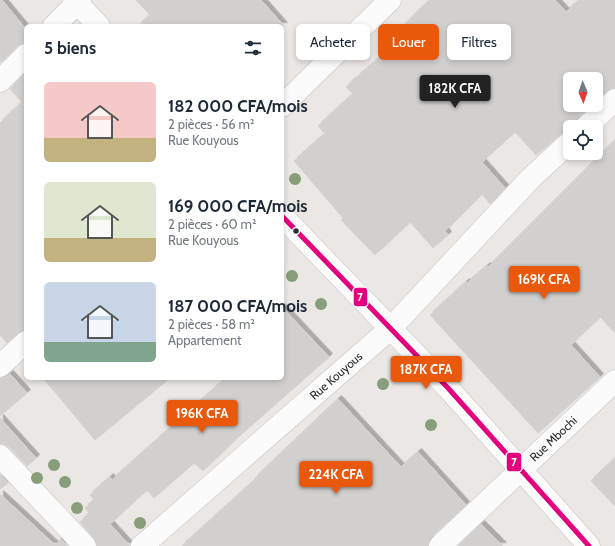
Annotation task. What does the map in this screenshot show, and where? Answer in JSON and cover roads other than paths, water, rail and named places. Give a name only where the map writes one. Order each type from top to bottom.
[{"type":"street","points":[[284,104],[390,0]]},
{"type":"street","points":[[56,24],[77,1],[97,24]]},
{"type":"street","points":[[0,81],[24,56]]},
{"type":"street","points":[[594,120],[615,100]]},
{"type":"street","name":"Rue Kouyous","points":[[142,546],[391,328],[531,178],[563,148]]},
{"type":"street","points":[[284,218],[448,388],[589,546]]},
{"type":"street","points":[[0,366],[24,344]]},
{"type":"street","name":"Rue Mbochi","points":[[440,546],[615,381]]},
{"type":"street","points":[[0,456],[85,546]]}]
